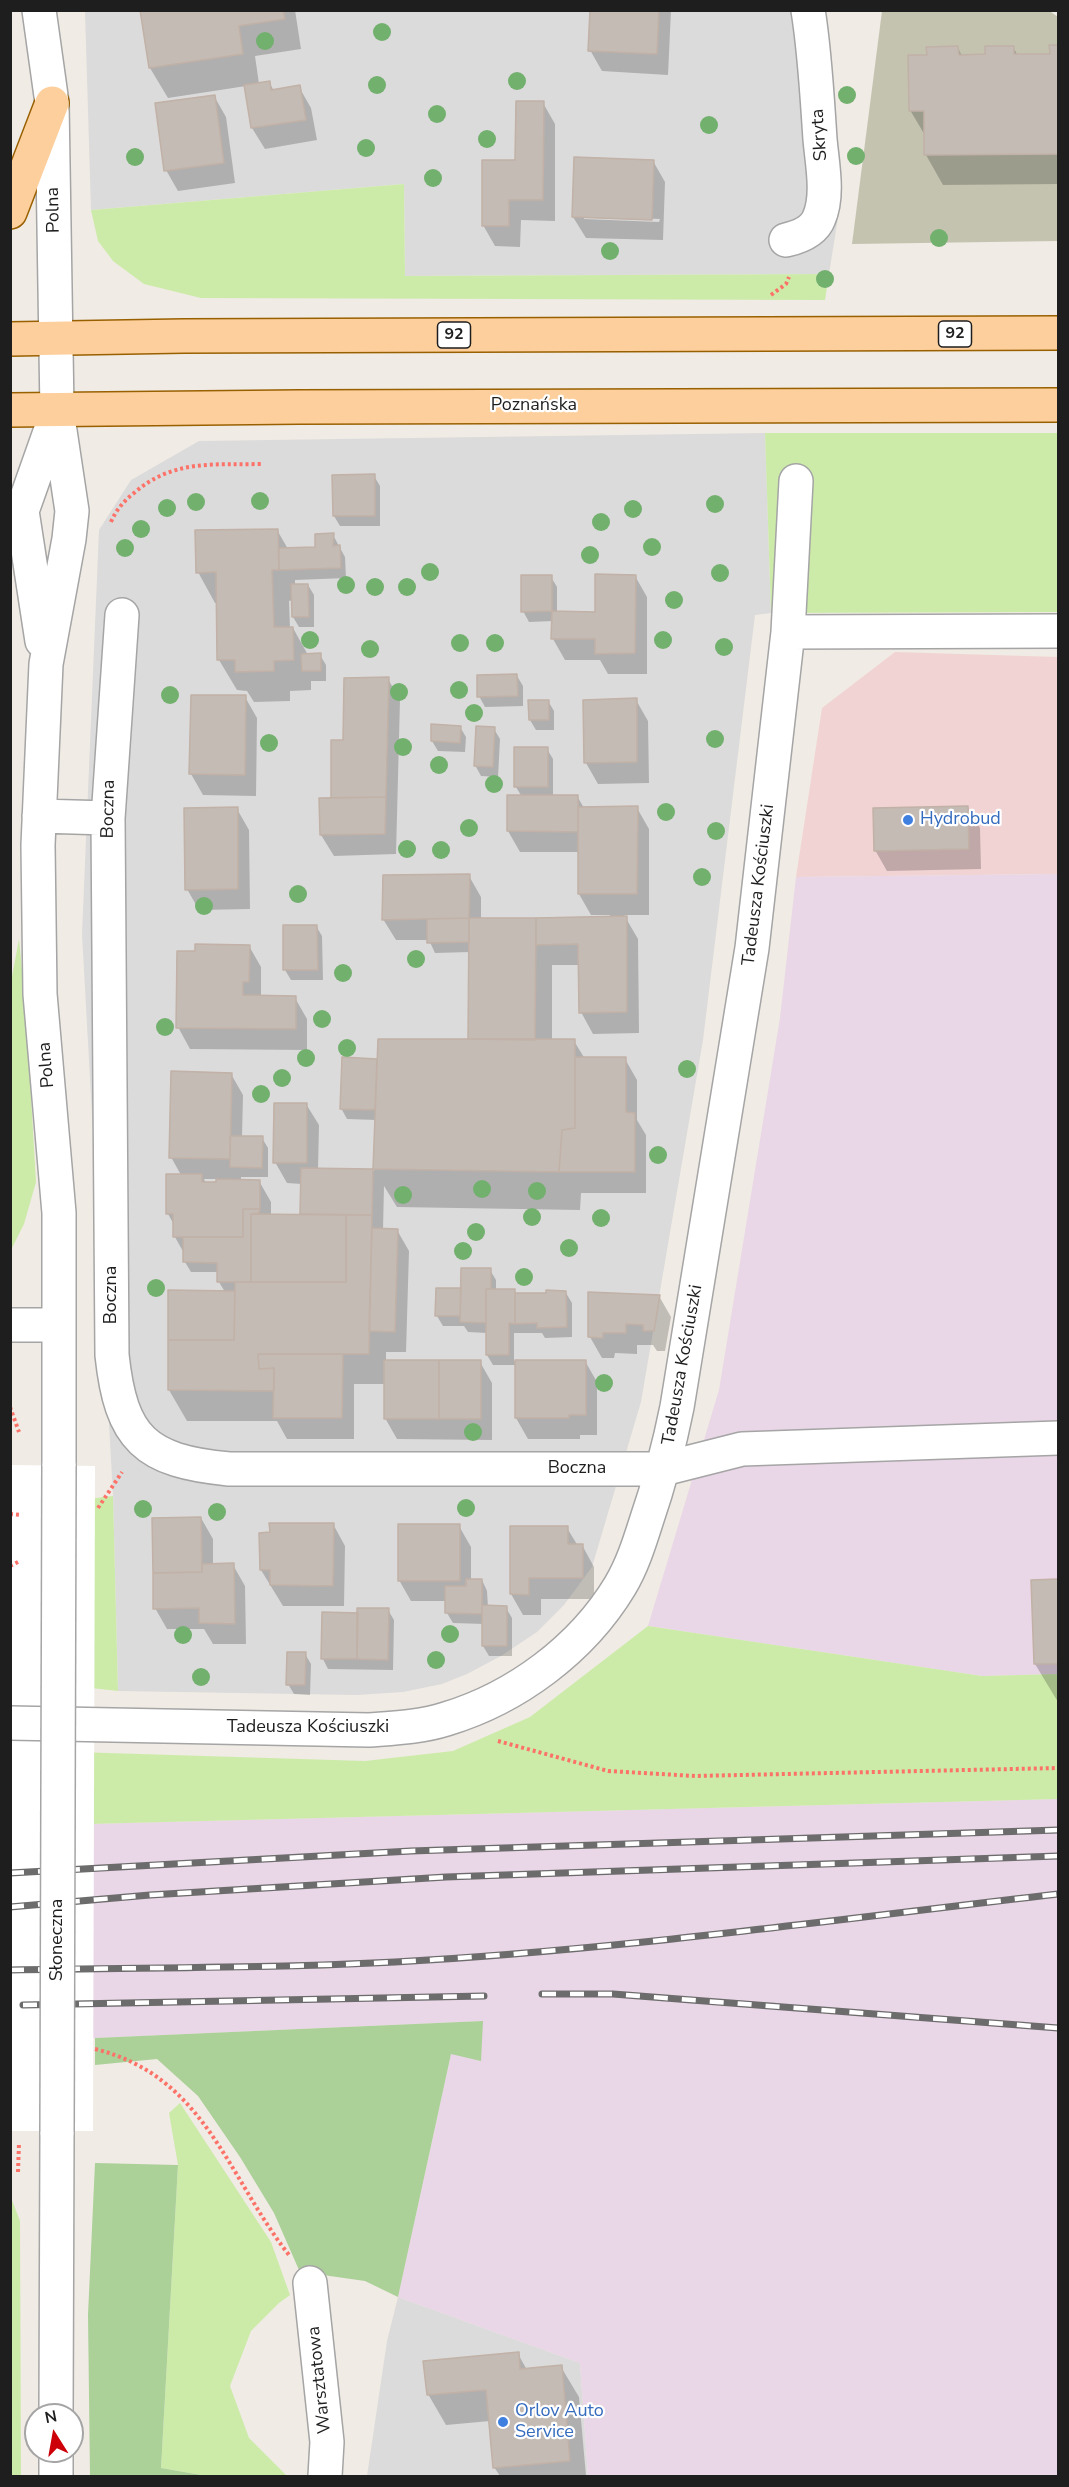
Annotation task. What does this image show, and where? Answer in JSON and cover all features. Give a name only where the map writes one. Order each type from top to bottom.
[{"type":"main road","points":[[10,212],[52,103]]},
{"type":"main road","name":"92","points":[[10,339],[184,336],[1059,333]]},
{"type":"main road","name":"Poznańska","points":[[10,410],[1059,405]]},
{"type":"street","name":"Polna","points":[[39,10],[52,103],[57,411],[72,511],[69,539],[45,664],[39,816],[40,994],[59,1213],[59,1466]]},
{"type":"street","name":"Skryta","points":[[786,240],[802,235],[812,227],[820,216],[822,208],[820,128],[808,10]]},
{"type":"street","name":"Polna","points":[[45,664],[22,511],[57,411]]},
{"type":"street","name":"Tadeusza Kościuszki","points":[[10,1723],[369,1730],[445,1720],[487,1703],[523,1683],[550,1664],[577,1642],[599,1617],[621,1585],[637,1550],[663,1469],[677,1407],[752,948],[788,632],[796,481]]},
{"type":"street","name":"Boczna","points":[[122,615],[108,818],[112,1355],[117,1393],[124,1414],[135,1434],[149,1448],[167,1456],[229,1469],[663,1469],[742,1449],[1059,1438]]},
{"type":"street","points":[[788,632],[1059,631]]},
{"type":"street","points":[[39,816],[108,818]]},
{"type":"street","points":[[10,1325],[58,1325]]},
{"type":"street","name":"Słoneczna","points":[[56,2403],[59,1466]]},
{"type":"street","name":"Warsztatowa","points":[[310,2283],[327,2442],[325,2476]]},
{"type":"path","points":[[110,527],[120,506],[128,498],[147,483],[169,471],[207,464],[263,465]]},
{"type":"path","points":[[106,1496],[124,1469]]},
{"type":"path","points":[[445,1720],[479,1736],[608,1771],[695,1776],[1059,1768]]},
{"type":"path","points":[[93,2048],[114,2053],[135,2063],[171,2086],[188,2103],[222,2149],[272,2233],[310,2283]]},
{"type":"path","points":[[10,2172],[18,2172]]},
{"type":"shaded area","points":[[1048,10],[1058,17],[1058,241],[852,244],[882,11]]},
{"type":"shaded area","points":[[85,11],[817,11],[841,199],[829,274],[405,276],[404,184],[91,210]]},
{"type":"shaded area","points":[[765,433],[771,613],[755,615],[703,1040],[641,1402],[592,1567],[564,1605],[537,1632],[501,1656],[442,1684],[403,1692],[357,1695],[118,1691],[113,1496],[82,934],[99,530],[131,480],[199,441]]},
{"type":"shaded area","points":[[895,652],[1058,657],[1058,874],[796,877],[822,708]]},
{"type":"shaded area","points":[[1058,874],[1058,1674],[982,1676],[648,1626],[719,1390],[780,1018],[796,877]]},
{"type":"shaded area","points":[[1058,1799],[1058,2476],[588,2476],[580,2363],[398,2297],[451,2054],[483,2021],[95,2038],[11,2038],[10,1826]]},
{"type":"shaded area","points":[[398,2297],[580,2363],[588,2476],[367,2476],[387,2341]]},
{"type":"green space","points":[[404,184],[405,276],[829,274],[825,300],[201,298],[144,284],[113,261],[98,241],[91,210]]},
{"type":"green space","points":[[765,433],[1058,433],[1058,612],[771,613]]},
{"type":"green space","points":[[19,939],[26,1011],[36,1182],[24,1224],[11,1250],[10,987]]},
{"type":"green space","points":[[113,1496],[118,1691],[11,1679],[11,1508],[36,1508]]},
{"type":"green space","points":[[648,1626],[982,1676],[1058,1674],[1058,1799],[11,1826],[11,1750],[365,1761],[453,1751],[530,1717]]},
{"type":"green space","points":[[483,2021],[481,2061],[451,2054],[398,2297],[365,2281],[323,2275],[306,2286],[274,2213],[240,2157],[198,2096],[157,2059],[95,2065],[95,2038]]},
{"type":"green space","points":[[180,2103],[271,2242],[290,2295],[251,2331],[230,2386],[249,2438],[287,2476],[207,2476],[161,2468],[178,2165],[169,2113]]},
{"type":"green space","points":[[95,2163],[178,2165],[161,2468],[207,2476],[90,2476],[88,2315]]},
{"type":"green space","points":[[10,2195],[20,2221],[21,2476],[10,2476]]},
{"type":"pier","points":[[11,1465],[95,1466],[93,2131],[11,2131]]},
{"type":"building","points":[[140,10],[283,10],[285,19],[239,26],[243,54],[149,68]]},
{"type":"building","points":[[590,10],[659,10],[657,54],[588,51]]},
{"type":"building","points":[[1049,45],[1058,45],[1058,154],[924,155],[924,111],[909,111],[908,55],[927,55],[926,47],[958,46],[959,55],[985,54],[985,46],[1014,46],[1014,54],[1050,54]]},
{"type":"building","points":[[270,81],[271,90],[300,85],[306,120],[251,128],[244,85]]},
{"type":"building","points":[[215,95],[224,163],[164,171],[155,103]]},
{"type":"building","points":[[516,101],[544,101],[543,200],[509,200],[509,226],[482,226],[482,160],[515,160]]},
{"type":"building","points":[[574,157],[654,160],[652,220],[572,217]]},
{"type":"building","points":[[375,474],[375,516],[333,516],[332,475]]},
{"type":"building","points":[[278,529],[279,570],[272,570],[274,627],[293,627],[294,660],[274,661],[274,671],[235,672],[235,660],[217,660],[216,572],[196,573],[195,530]]},
{"type":"building","points":[[334,533],[333,546],[340,545],[341,568],[279,570],[279,548],[315,547],[315,534]]},
{"type":"building","points":[[595,574],[636,575],[635,653],[595,654],[595,639],[551,639],[552,611],[595,612]]},
{"type":"building","points":[[521,575],[552,575],[552,611],[521,612]]},
{"type":"building","points":[[291,584],[308,584],[309,617],[292,617]]},
{"type":"building","points":[[321,653],[321,671],[302,671],[301,654]]},
{"type":"building","points":[[517,674],[518,696],[477,697],[477,675]]},
{"type":"building","points":[[389,677],[386,797],[331,798],[331,740],[343,740],[344,678]]},
{"type":"building","points":[[191,695],[246,695],[245,775],[189,774]]},
{"type":"building","points":[[637,698],[637,762],[584,763],[583,700]]},
{"type":"building","points":[[528,700],[549,700],[549,720],[529,720]]},
{"type":"building","points":[[431,724],[461,726],[460,743],[431,741]]},
{"type":"building","points":[[476,726],[495,727],[493,767],[474,766]]},
{"type":"building","points":[[514,747],[548,747],[548,787],[514,787]]},
{"type":"building","points":[[507,795],[578,795],[578,832],[507,831]]},
{"type":"building","points":[[386,797],[385,834],[320,835],[319,798]]},
{"type":"building","points":[[638,806],[637,894],[578,894],[578,807]]},
{"type":"building","points":[[968,806],[969,849],[874,851],[873,808]]},
{"type":"building","points":[[238,807],[238,889],[185,890],[184,808]]},
{"type":"building","points":[[470,874],[469,918],[382,920],[383,875]]},
{"type":"building","points":[[627,916],[627,1012],[579,1013],[578,944],[536,945],[536,918]]},
{"type":"building","points":[[469,918],[536,918],[535,1040],[468,1039]]},
{"type":"building","points":[[469,918],[469,942],[427,943],[427,919]]},
{"type":"building","points":[[283,925],[317,925],[318,970],[283,970]]},
{"type":"building","points":[[195,944],[250,945],[249,982],[243,982],[243,995],[296,996],[296,1029],[176,1028],[177,951],[195,951]]},
{"type":"building","points":[[378,1039],[575,1039],[575,1128],[562,1130],[559,1172],[373,1169]]},
{"type":"building","points":[[342,1057],[377,1059],[375,1110],[340,1109]]},
{"type":"building","points":[[575,1057],[626,1057],[626,1112],[635,1113],[635,1172],[559,1172],[562,1130],[575,1128]]},
{"type":"building","points":[[171,1071],[232,1073],[230,1159],[169,1158]]},
{"type":"building","points":[[274,1103],[307,1103],[307,1163],[273,1163]]},
{"type":"building","points":[[230,1136],[263,1136],[262,1168],[230,1167]]},
{"type":"building","points":[[301,1168],[373,1169],[372,1215],[300,1214]]},
{"type":"building","points":[[166,1174],[202,1174],[202,1182],[216,1182],[216,1179],[260,1180],[260,1209],[243,1209],[243,1237],[173,1237],[173,1214],[166,1214]]},
{"type":"building","points":[[243,1209],[260,1209],[259,1213],[251,1214],[251,1282],[217,1282],[217,1263],[183,1262],[183,1237],[243,1237]]},
{"type":"building","points":[[251,1214],[346,1215],[346,1282],[251,1282]]},
{"type":"building","points":[[346,1215],[372,1215],[369,1354],[258,1354],[259,1369],[274,1368],[274,1391],[168,1390],[168,1340],[234,1340],[235,1282],[346,1282]]},
{"type":"building","points":[[372,1228],[398,1229],[395,1332],[369,1331]]},
{"type":"building","points":[[461,1268],[491,1268],[491,1289],[486,1289],[486,1323],[460,1322]]},
{"type":"building","points":[[436,1288],[461,1288],[460,1316],[435,1316]]},
{"type":"building","points":[[486,1289],[515,1289],[515,1324],[509,1323],[509,1355],[486,1355]]},
{"type":"building","points":[[168,1290],[235,1291],[234,1340],[168,1340]]},
{"type":"building","points":[[546,1290],[566,1291],[567,1327],[537,1328],[537,1323],[515,1324],[515,1293],[546,1293]]},
{"type":"building","points":[[588,1292],[660,1295],[654,1331],[643,1331],[643,1325],[626,1324],[626,1333],[603,1333],[603,1338],[588,1337]]},
{"type":"building","points":[[258,1354],[343,1354],[342,1418],[273,1418],[274,1368],[259,1369]]},
{"type":"building","points":[[384,1360],[439,1360],[439,1419],[384,1419]]},
{"type":"building","points":[[439,1360],[481,1360],[481,1419],[439,1419]]},
{"type":"building","points":[[515,1360],[586,1360],[586,1415],[569,1415],[569,1418],[515,1418]]},
{"type":"building","points":[[201,1517],[202,1572],[153,1573],[152,1518]]},
{"type":"building","points":[[269,1523],[334,1523],[333,1586],[270,1585],[270,1570],[260,1570],[259,1533],[270,1532]]},
{"type":"building","points":[[398,1524],[460,1524],[460,1581],[398,1581]]},
{"type":"building","points":[[510,1526],[568,1526],[568,1544],[583,1544],[583,1578],[529,1578],[529,1595],[510,1594]]},
{"type":"building","points":[[234,1563],[235,1624],[199,1623],[199,1608],[153,1609],[153,1573],[202,1572],[202,1564]]},
{"type":"building","points":[[466,1579],[482,1579],[482,1614],[445,1613],[445,1586],[466,1586]]},
{"type":"building","points":[[1058,1579],[1058,1664],[1034,1664],[1031,1580]]},
{"type":"building","points":[[482,1605],[507,1606],[507,1646],[482,1646]]},
{"type":"building","points":[[357,1608],[389,1608],[388,1660],[357,1659]]},
{"type":"building","points":[[322,1612],[358,1613],[357,1659],[321,1659]]},
{"type":"building","points":[[287,1652],[306,1652],[305,1685],[286,1685]]},
{"type":"building","points":[[519,2352],[520,2369],[562,2365],[570,2461],[493,2468],[486,2390],[427,2395],[423,2361]]},
{"type":"railway","points":[[10,1873],[411,1851],[1058,1830]]},
{"type":"railway","points":[[10,1907],[150,1895],[446,1877],[1058,1856]]},
{"type":"railway","points":[[10,1970],[324,1965],[428,1960],[586,1948],[1058,1894]]},
{"type":"railway","points":[[542,1994],[613,1994],[1058,2028]]},
{"type":"railway","points":[[23,2005],[484,1996]]},
{"type":"place","name":"Hydrobud","points":[[908,820]]},
{"type":"place","name":"Orlov Auto Service","points":[[503,2422]]}]
